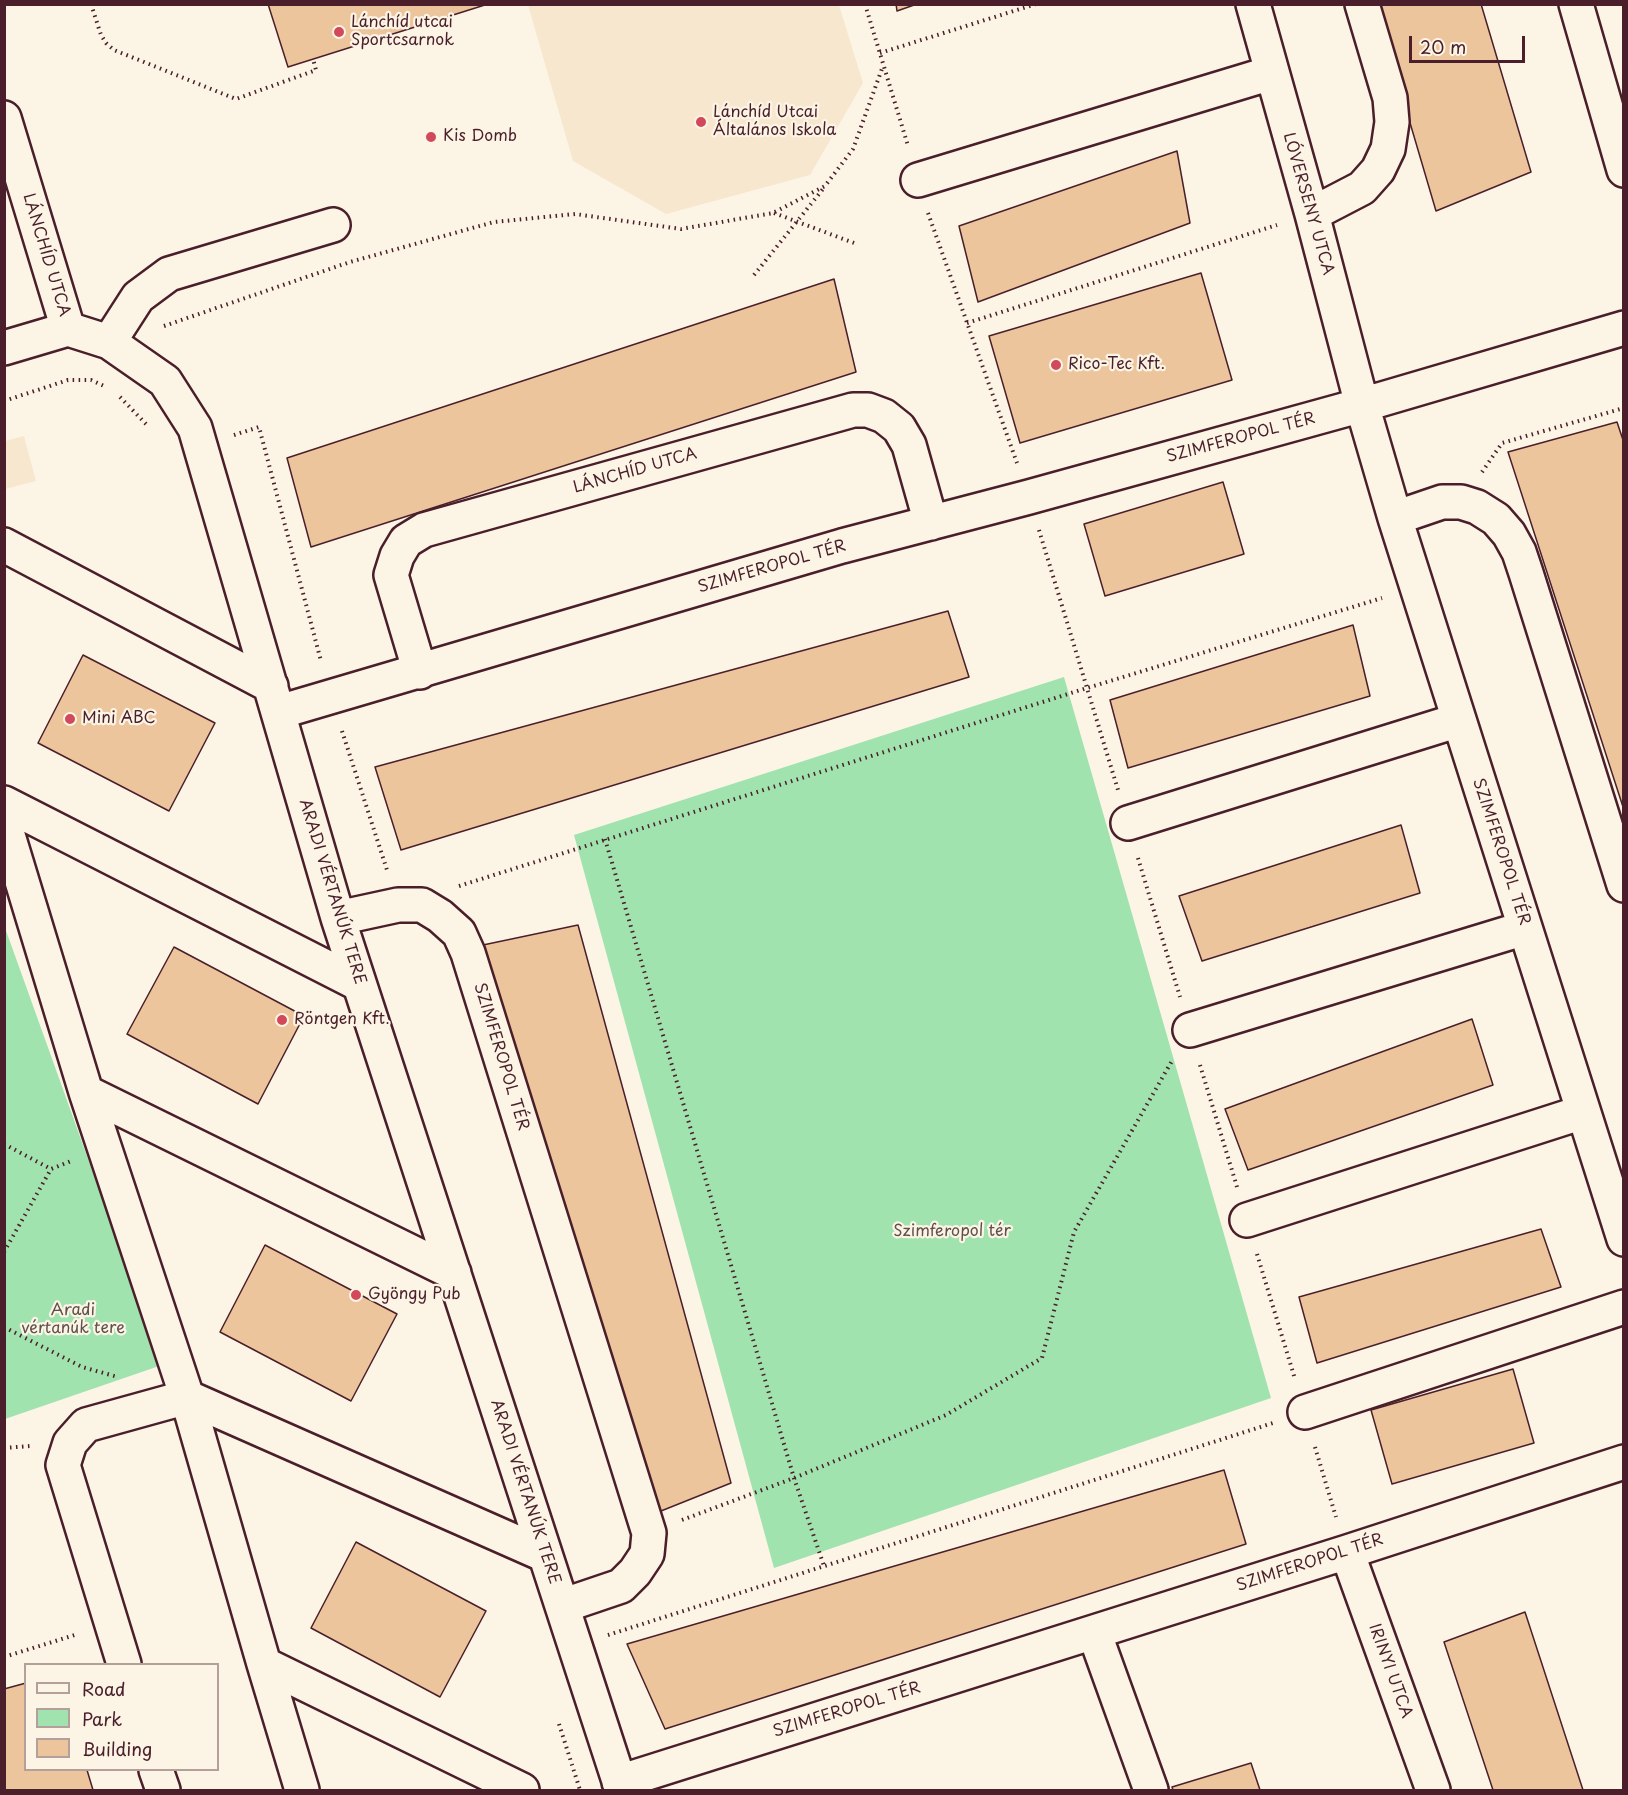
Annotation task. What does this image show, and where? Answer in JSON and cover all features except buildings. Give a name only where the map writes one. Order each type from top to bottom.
[{"type":"street","name":"LÓVERSENY UTCA","points":[[1253,4],[1312,214],[1362,405]]},
{"type":"street","points":[[1312,214],[1362,188],[1378,170],[1388,149],[1392,122],[1390,98],[1362,4]]},
{"type":"street","points":[[1576,4],[1623,170]]},
{"type":"street","points":[[918,180],[1271,73]]},
{"type":"street","name":"LÁNCHÍD UTCA","points":[[4,118],[68,328],[109,342],[165,381],[195,428],[275,699]]},
{"type":"street","points":[[109,342],[138,297],[169,274],[333,225]]},
{"type":"street","points":[[4,348],[68,328]]},
{"type":"street","points":[[1362,405],[1623,328]]},
{"type":"street","name":"SZIMFEROPOL TÉR","points":[[275,699],[331,697],[842,546],[1362,405],[1395,518],[1623,1239]]},
{"type":"street","name":"LÁNCHÍD UTCA","points":[[420,672],[391,574],[406,540],[424,530],[853,410],[868,410],[884,416],[899,428],[909,445],[931,523]]},
{"type":"street","points":[[1395,518],[1442,502],[1461,502],[1477,507],[1496,519],[1509,534],[1519,552],[1623,885]]},
{"type":"street","points":[[4,545],[275,699]]},
{"type":"street","name":"ARADI VÉRTANÚK TERE","points":[[275,699],[338,918],[620,1786]]},
{"type":"street","points":[[1128,823],[1459,720]]},
{"type":"street","points":[[4,803],[359,984]]},
{"type":"street","points":[[4,822],[86,1092],[187,1397],[302,1791]]},
{"type":"street","name":"SZIMFEROPOL TÉR","points":[[338,918],[398,905],[422,904],[459,933],[468,953],[649,1533]]},
{"type":"street","points":[[1190,1030],[1525,928]]},
{"type":"street","points":[[86,1092],[454,1273]]},
{"type":"street","points":[[1247,1220],[1583,1112]]},
{"type":"street","points":[[1305,1412],[1623,1307]]},
{"type":"street","points":[[123,1663],[63,1465],[70,1443],[86,1425],[187,1397],[545,1555]]},
{"type":"street","name":"SZIMFEROPOL TÉR","points":[[620,1786],[1623,1462]]},
{"type":"street","points":[[562,1606],[621,1586],[635,1572],[647,1554],[649,1533]]},
{"type":"street","name":"IRINYI UTCA","points":[[1347,1552],[1433,1791]]},
{"type":"street","points":[[1094,1632],[1151,1791]]},
{"type":"street","points":[[264,1664],[522,1791]]},
{"type":"street","points":[[156,1771],[163,1791]]},
{"type":"path","points":[[91,4],[101,35],[114,50],[236,99],[316,70],[313,59]]},
{"type":"path","points":[[865,4],[930,220],[1029,496],[1347,1552]]},
{"type":"path","points":[[880,53],[1036,4]]},
{"type":"path","points":[[754,275],[853,149],[884,66]]},
{"type":"path","points":[[162,326],[350,262],[495,222],[575,214],[681,229],[773,213],[825,186]]},
{"type":"path","points":[[773,213],[854,243]]},
{"type":"path","points":[[967,323],[1312,214]]},
{"type":"path","points":[[1461,502],[1503,443],[1623,408]]},
{"type":"path","points":[[259,427],[331,697],[398,905]]},
{"type":"path","points":[[453,888],[1087,688],[1418,587]]},
{"type":"path","points":[[605,839],[794,1478],[824,1566]]},
{"type":"path","points":[[649,1533],[794,1478],[946,1415],[1042,1358],[1074,1232],[1190,1030]]},
{"type":"path","points":[[4,1144],[51,1169],[4,1252]]},
{"type":"path","points":[[4,1327],[82,1367]]},
{"type":"path","points":[[575,1645],[1305,1412]]},
{"type":"path","points":[[4,1657],[112,1624]]},
{"type":"shaded area","name":"Lánchíd Utcai Általános Iskola","points":[[528,5],[839,5],[863,83],[810,175],[666,214],[573,161]]},
{"type":"shaded area","points":[[24,436],[36,481],[5,489],[5,441]]},
{"type":"green space","name":"Szimferopol tér","points":[[1064,677],[1271,1398],[774,1568],[574,835]]},
{"type":"green space","name":"Aradi vértanúk tere","points":[[4,925],[162,1365],[5,1419],[4,1419]]},
{"type":"place","name":"Lánchíd utcai Sportcsarnok","points":[[339,32]]},
{"type":"place","name":"Lánchíd Utcai Általános Iskola","points":[[701,122]]},
{"type":"place","name":"Kis Domb","points":[[431,137]]},
{"type":"place","name":"Rico-Tec Kft.","points":[[1056,365]]},
{"type":"place","name":"Mini ABC","points":[[70,719]]},
{"type":"place","name":"Röntgen Kft.","points":[[282,1020]]},
{"type":"place","name":"Gyöngy Pub","points":[[356,1295]]}]
